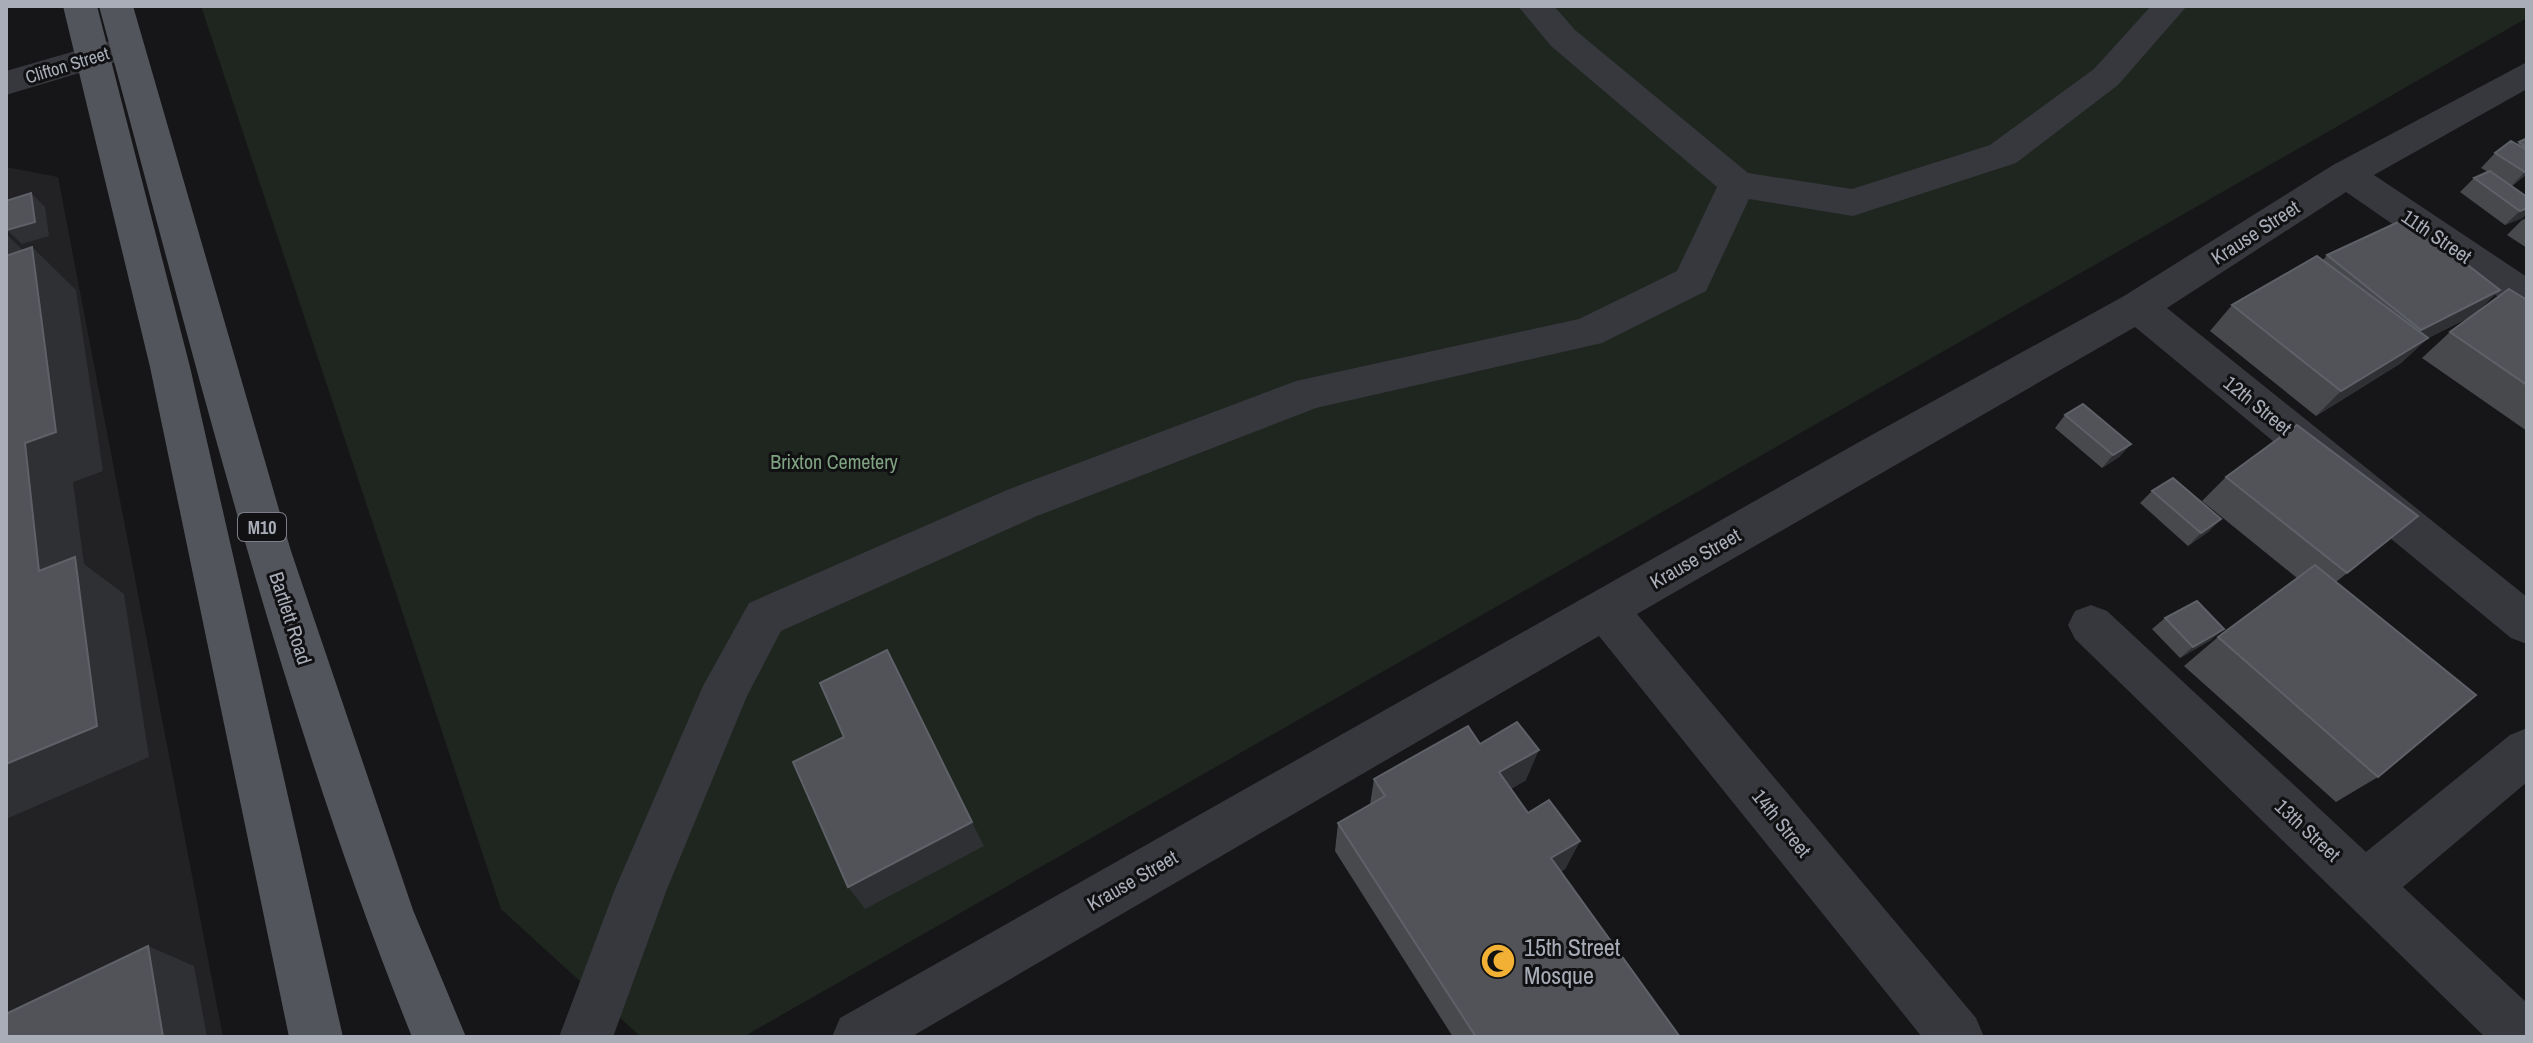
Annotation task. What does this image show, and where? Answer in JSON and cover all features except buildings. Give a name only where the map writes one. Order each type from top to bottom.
[{"type":"main road","name":"Bartlett Road","points":[[80,6],[112,37],[269,551],[387,911],[439,1037]]},
{"type":"main road","name":"Bartlett Road","points":[[112,37],[170,367],[316,1037]]},
{"type":"street","points":[[1535,6],[1563,38],[1737,184],[1853,203],[2003,154],[2106,77],[2170,6]]},
{"type":"street","name":"Clifton Street","points":[[6,83],[112,37]]},
{"type":"street","name":"Krause Street","points":[[887,1030],[1883,449],[2138,307],[2346,174],[2527,74]]},
{"type":"street","name":"11th Street","points":[[2346,174],[2527,297]]},
{"type":"street","points":[[586,1037],[641,889],[714,715],[765,617],[1022,503],[1311,393],[1588,332],[1692,281],[1737,184]]},
{"type":"street","name":"12th Street","points":[[2138,307],[2527,624]]},
{"type":"street","name":"14th Street","points":[[1606,610],[1957,1037]]},
{"type":"street","name":"13th Street","points":[[2091,625],[2524,1037]]},
{"type":"street","points":[[2366,885],[2527,751]]},
{"type":"shaded area","points":[[6,167],[58,177],[223,1037],[6,1037]]},
{"type":"green space","name":"Brixton Cemetery","points":[[201,6],[2527,6],[2527,18],[743,1037],[641,1037],[501,909]]},
{"type":"place","name":"15th Street Mosque","points":[[1498,961]]}]
